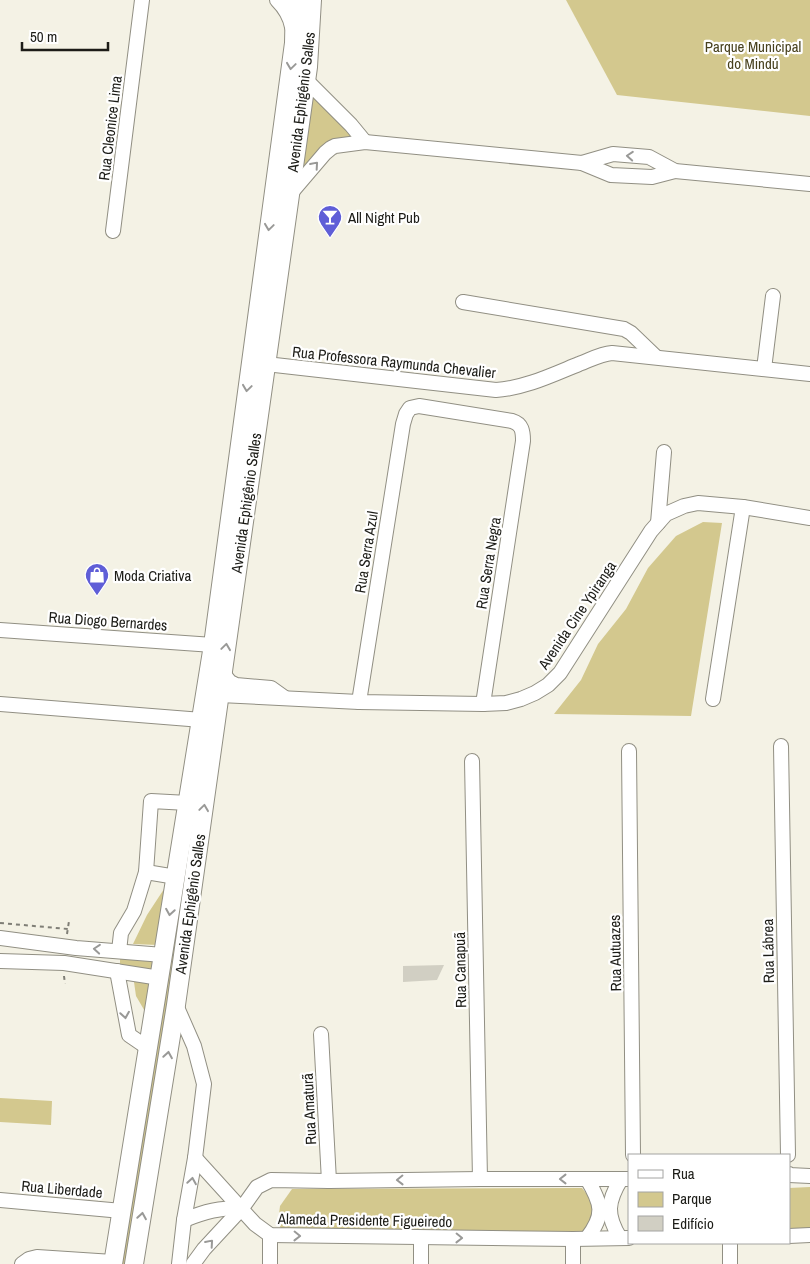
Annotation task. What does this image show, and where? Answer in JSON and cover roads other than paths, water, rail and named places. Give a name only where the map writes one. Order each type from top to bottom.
[{"type":"main road","name":"Avenida Ephigênio Salles","points":[[113,1263],[213,645],[294,43],[294,0]]},
{"type":"main road","name":"Avenida Ephigênio Salles","points":[[134,1264],[176,1005],[220,695],[308,67],[312,0]]},
{"type":"street","name":"Rua Cleonice Lima","points":[[113,231],[142,0]]},
{"type":"street","points":[[277,0],[288,14],[294,34]]},
{"type":"street","points":[[306,80],[365,142]]},
{"type":"street","points":[[290,194],[331,148],[365,142],[582,163],[608,174],[652,178],[675,171],[810,184]]},
{"type":"street","points":[[582,163],[613,154],[649,157],[675,171]]},
{"type":"street","points":[[764,369],[773,296]]},
{"type":"street","points":[[463,302],[628,331],[656,357]]},
{"type":"street","name":"Rua Professora Raymunda Chevalier","points":[[266,364],[496,390],[508,390],[531,383],[598,356],[617,353],[810,374]]},
{"type":"street","name":"Rua Serra Azul","points":[[359,702],[406,414],[410,408],[420,406],[512,421],[521,427]]},
{"type":"street","name":"Rua Serra Negra","points":[[484,704],[523,441],[521,427]]},
{"type":"street","points":[[658,523],[664,452]]},
{"type":"street","name":"Avenida Cine Ypiranga","points":[[220,695],[359,702],[484,704],[506,703],[521,699],[548,685],[560,673],[658,523],[666,514],[684,506],[698,503],[743,507],[810,518]]},
{"type":"street","points":[[713,700],[743,507]]},
{"type":"street","name":"Rua Diogo Bernardes","points":[[0,630],[213,645]]},
{"type":"street","name":"Avenida Cine Ypiranga","points":[[223,670],[230,682],[271,688],[286,698]]},
{"type":"street","points":[[0,704],[202,720]]},
{"type":"street","name":"Rua Lábrea","points":[[781,746],[788,1154]]},
{"type":"street","name":"Rua Autuazes","points":[[629,751],[633,1154]]},
{"type":"street","name":"Rua Canapuã","points":[[472,762],[480,1179]]},
{"type":"street","points":[[119,951],[121,933],[134,911],[146,872],[151,801],[188,803]]},
{"type":"street","points":[[146,872],[176,876]]},
{"type":"street","points":[[0,938],[76,948],[163,955]]},
{"type":"street","points":[[0,961],[64,964],[160,978]]},
{"type":"street","points":[[117,971],[129,1035],[148,1048]]},
{"type":"street","points":[[176,1005],[194,1046],[204,1084],[179,1264]]},
{"type":"street","name":"Rua Amaturã","points":[[321,1034],[329,1181]]},
{"type":"street","points":[[195,1158],[242,1208]]},
{"type":"street","points":[[790,1174],[810,1176]]},
{"type":"street","points":[[587,1179],[598,1200],[599,1217],[597,1224],[587,1238]]},
{"type":"street","points":[[193,1264],[204,1249],[242,1208],[256,1187],[271,1180],[625,1179]]},
{"type":"street","points":[[624,1238],[613,1227],[609,1210],[613,1192],[625,1179]]},
{"type":"street","name":"Rua Liberdade","points":[[0,1200],[122,1211]]},
{"type":"street","points":[[184,1220],[217,1209],[242,1208]]},
{"type":"street","name":"Alameda Presidente Figueiredo","points":[[242,1208],[255,1224],[270,1235],[421,1238],[624,1238]]},
{"type":"street","points":[[270,1235],[270,1264]]},
{"type":"street","points":[[790,1236],[810,1235]]},
{"type":"street","points":[[421,1238],[421,1264]]},
{"type":"street","points":[[573,1239],[573,1264]]},
{"type":"street","points":[[730,1244],[730,1264]]},
{"type":"street","points":[[22,1264],[29,1259],[37,1257],[113,1263]]},
{"type":"place","name":"All Night Pub","points":[[330,238]]},
{"type":"place","name":"Moda Criativa","points":[[97,596]]},
{"type":"park label","name":"Parque Municipal do Mindú","points":[[753,54]]}]
